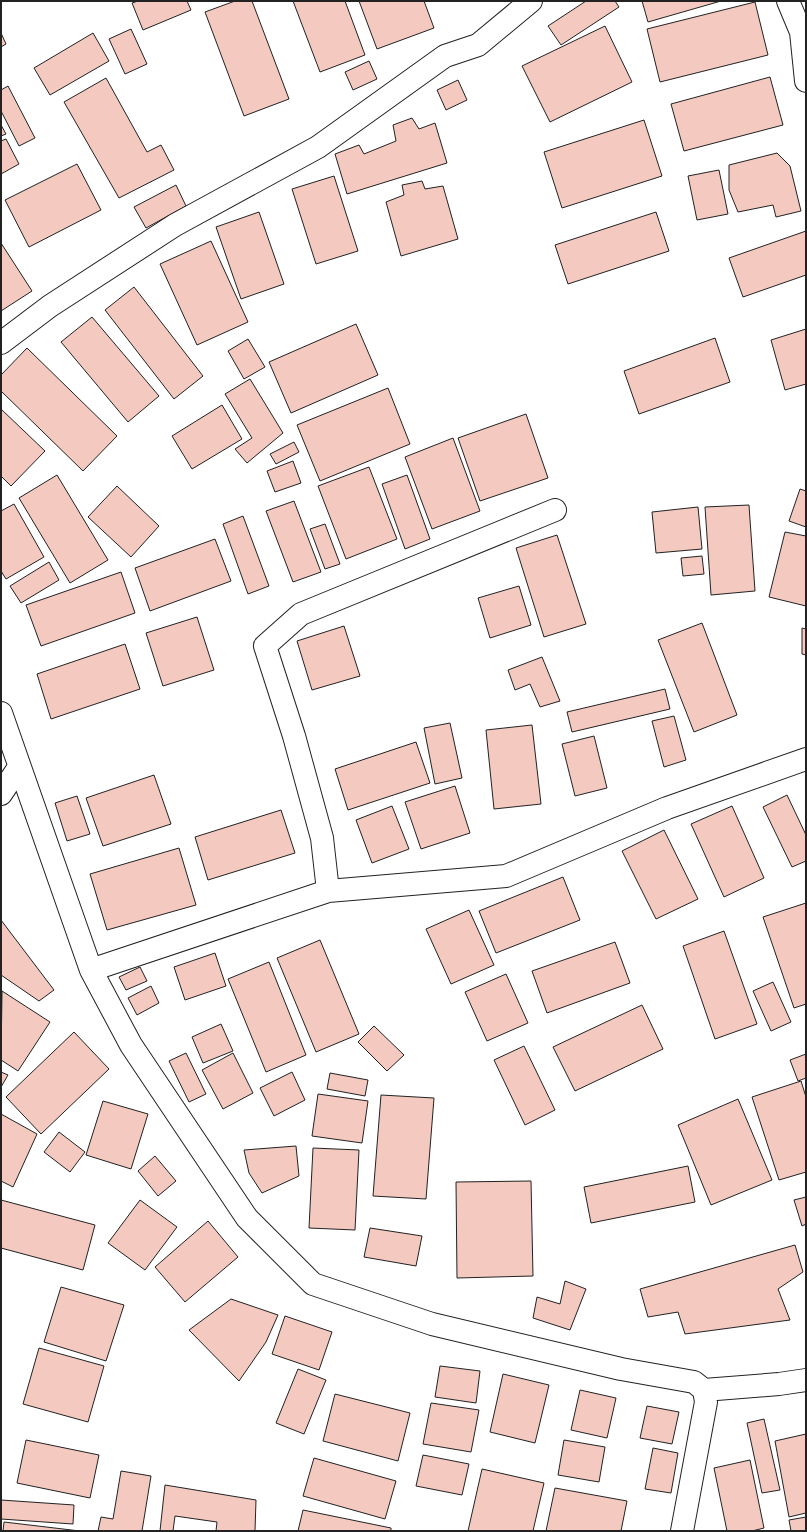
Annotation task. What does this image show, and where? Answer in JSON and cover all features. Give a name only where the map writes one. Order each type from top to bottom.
[{"type":"street","points":[[1,343],[50,306],[175,225],[318,147],[445,56],[478,46],[531,1]]},
{"type":"street","points":[[788,1],[804,33],[806,81]]},
{"type":"street","points":[[328,891],[322,838],[294,736],[265,646],[301,614],[555,510]]},
{"type":"street","points":[[1,713],[91,970],[131,1045],[247,1218],[313,1284],[432,1324],[620,1369],[694,1382],[704,1390],[706,1402],[682,1531]]},
{"type":"street","points":[[91,970],[328,891],[506,876],[667,808],[806,759]]},
{"type":"street","points":[[1,794],[19,766]]},
{"type":"street","points":[[704,1390],[780,1384],[806,1380]]},
{"type":"building","points":[[138,1],[187,1],[191,10],[143,30],[132,3]]},
{"type":"building","points":[[235,1],[252,1],[289,99],[244,116],[205,12]]},
{"type":"building","points":[[293,1],[345,1],[365,55],[320,72]]},
{"type":"building","points":[[359,1],[424,1],[434,28],[377,49]]},
{"type":"building","points":[[586,1],[615,1],[619,7],[561,45],[548,26]]},
{"type":"building","points":[[642,1],[721,1],[648,22]]},
{"type":"building","points":[[755,2],[768,55],[660,82],[647,29]]},
{"type":"building","points":[[605,26],[632,82],[550,122],[522,66]]},
{"type":"building","points":[[131,29],[147,64],[125,74],[109,39]]},
{"type":"building","points":[[1,33],[6,44],[1,47]]},
{"type":"building","points":[[93,33],[109,61],[50,95],[34,68]]},
{"type":"building","points":[[369,61],[377,79],[353,90],[345,72]]},
{"type":"building","points":[[770,77],[783,125],[684,151],[671,104]]},
{"type":"building","points":[[106,78],[147,152],[161,145],[174,170],[119,198],[64,102]]},
{"type":"building","points":[[458,80],[467,100],[446,110],[437,90]]},
{"type":"building","points":[[8,86],[35,138],[19,146],[1,111],[1,90]]},
{"type":"building","points":[[412,118],[419,129],[435,123],[447,163],[347,194],[335,154],[359,145],[364,154],[396,141],[393,125]]},
{"type":"building","points":[[644,120],[662,176],[562,208],[544,152]]},
{"type":"building","points":[[1,125],[6,134],[1,136]]},
{"type":"building","points":[[6,139],[19,164],[1,174],[1,141]]},
{"type":"building","points":[[777,153],[790,166],[801,211],[776,217],[773,205],[738,212],[729,190],[729,165]]},
{"type":"building","points":[[77,164],[101,210],[29,247],[5,200]]},
{"type":"building","points":[[719,170],[728,214],[697,220],[688,176]]},
{"type":"building","points":[[334,176],[358,251],[316,264],[292,189]]},
{"type":"building","points":[[422,181],[425,189],[443,186],[458,239],[401,256],[386,202],[404,195],[402,185]]},
{"type":"building","points":[[176,185],[186,206],[146,228],[134,207]]},
{"type":"building","points":[[259,212],[284,284],[241,299],[216,227]]},
{"type":"building","points":[[656,212],[669,251],[568,284],[555,245]]},
{"type":"building","points":[[806,231],[806,275],[743,297],[729,258]]},
{"type":"building","points":[[211,241],[248,322],[197,345],[160,264]]},
{"type":"building","points":[[1,243],[32,291],[1,311]]},
{"type":"building","points":[[134,287],[203,376],[174,399],[105,310]]},
{"type":"building","points":[[92,317],[159,396],[128,422],[61,342]]},
{"type":"building","points":[[356,324],[378,375],[291,413],[269,362]]},
{"type":"building","points":[[806,329],[806,384],[785,390],[771,340]]},
{"type":"building","points":[[715,338],[730,382],[639,414],[624,371]]},
{"type":"building","points":[[248,339],[265,367],[244,379],[228,351]]},
{"type":"building","points":[[27,348],[117,436],[83,471],[1,391],[1,375]]},
{"type":"building","points":[[250,379],[283,433],[247,463],[235,449],[252,438],[225,394]]},
{"type":"building","points":[[388,388],[410,444],[320,481],[297,425]]},
{"type":"building","points":[[222,405],[242,439],[192,469],[172,436]]},
{"type":"building","points":[[1,409],[45,451],[11,486],[1,476]]},
{"type":"building","points":[[526,414],[548,478],[480,501],[458,438]]},
{"type":"building","points":[[453,438],[480,511],[432,529],[405,457]]},
{"type":"building","points":[[294,442],[299,452],[276,464],[270,454]]},
{"type":"building","points":[[293,461],[301,483],[275,492],[267,471]]},
{"type":"building","points":[[369,467],[397,539],[346,559],[318,486]]},
{"type":"building","points":[[57,475],[108,560],[70,583],[19,498]]},
{"type":"building","points":[[407,475],[430,539],[405,549],[382,484]]},
{"type":"building","points":[[117,486],[159,526],[131,557],[88,517]]},
{"type":"building","points":[[800,489],[806,491],[806,527],[789,521]]},
{"type":"building","points":[[294,501],[321,572],[293,582],[266,511]]},
{"type":"building","points":[[14,504],[44,557],[6,579],[1,571],[1,511]]},
{"type":"building","points":[[749,505],[755,591],[711,595],[705,507]]},
{"type":"building","points":[[698,507],[702,549],[656,553],[652,512]]},
{"type":"building","points":[[243,516],[269,586],[248,594],[223,524]]},
{"type":"building","points":[[325,524],[340,564],[325,569],[310,529]]},
{"type":"building","points":[[785,532],[806,536],[806,606],[769,597]]},
{"type":"building","points":[[557,535],[586,624],[544,637],[516,548]]},
{"type":"building","points":[[215,539],[231,581],[150,611],[135,568]]},
{"type":"building","points":[[702,556],[704,574],[683,576],[681,558]]},
{"type":"building","points":[[49,562],[59,580],[21,603],[10,586]]},
{"type":"building","points":[[121,572],[135,613],[41,646],[26,605]]},
{"type":"building","points":[[519,586],[531,625],[490,638],[478,598]]},
{"type":"building","points":[[197,617],[214,670],[163,686],[146,633]]},
{"type":"building","points":[[702,623],[737,715],[694,732],[658,640]]},
{"type":"building","points":[[344,626],[360,676],[312,690],[297,641]]},
{"type":"building","points":[[802,628],[806,629],[806,655],[802,654]]},
{"type":"building","points":[[125,644],[140,689],[51,719],[37,674]]},
{"type":"building","points":[[542,657],[560,701],[540,707],[530,684],[515,690],[508,670]]},
{"type":"building","points":[[665,689],[670,709],[572,732],[567,712]]},
{"type":"building","points":[[674,716],[686,760],[664,767],[652,721]]},
{"type":"building","points":[[450,723],[462,778],[435,784],[424,728]]},
{"type":"building","points":[[532,725],[541,804],[494,809],[486,730]]},
{"type":"building","points":[[594,736],[607,788],[575,796],[562,744]]},
{"type":"building","points":[[416,742],[430,783],[348,810],[335,769]]},
{"type":"building","points":[[154,775],[171,824],[103,846],[86,798]]},
{"type":"building","points":[[455,786],[470,833],[421,849],[405,802]]},
{"type":"building","points":[[787,795],[806,835],[806,861],[792,867],[763,807]]},
{"type":"building","points":[[77,796],[90,834],[67,841],[55,803]]},
{"type":"building","points":[[392,806],[409,849],[372,863],[356,820]]},
{"type":"building","points":[[732,806],[764,878],[724,897],[691,824]]},
{"type":"building","points":[[281,810],[295,853],[208,880],[195,837]]},
{"type":"building","points":[[664,830],[698,899],[656,919],[622,851]]},
{"type":"building","points":[[179,848],[196,905],[107,930],[90,874]]},
{"type":"building","points":[[563,877],[580,920],[496,953],[479,911]]},
{"type":"building","points":[[806,903],[806,1004],[794,1008],[763,917]]},
{"type":"building","points":[[469,910],[494,965],[451,984],[426,929]]},
{"type":"building","points":[[1,920],[54,990],[39,1001],[1,975]]},
{"type":"building","points":[[724,931],[757,1024],[715,1039],[683,946]]},
{"type":"building","points":[[320,940],[359,1034],[316,1052],[277,958]]},
{"type":"building","points":[[615,942],[630,983],[547,1013],[532,971]]},
{"type":"building","points":[[215,953],[226,986],[185,1000],[174,967]]},
{"type":"building","points":[[269,962],[306,1055],[266,1072],[228,979]]},
{"type":"building","points":[[140,967],[147,981],[126,990],[119,977]]},
{"type":"building","points":[[506,974],[528,1023],[487,1041],[465,992]]},
{"type":"building","points":[[773,982],[791,1022],[771,1031],[753,991]]},
{"type":"building","points":[[151,986],[159,1003],[137,1015],[128,998]]},
{"type":"building","points":[[2,991],[50,1022],[18,1071],[1,1060]]},
{"type":"building","points":[[642,1005],[663,1049],[575,1091],[553,1047]]},
{"type":"building","points":[[221,1024],[233,1051],[203,1063],[192,1037]]},
{"type":"building","points":[[374,1026],[404,1055],[387,1071],[358,1042]]},
{"type":"building","points":[[74,1032],[109,1069],[41,1134],[6,1097]]},
{"type":"building","points":[[524,1046],[555,1110],[525,1125],[494,1060]]},
{"type":"building","points":[[186,1053],[206,1094],[189,1102],[169,1061]]},
{"type":"building","points":[[233,1053],[253,1093],[223,1109],[202,1070]]},
{"type":"building","points":[[806,1054],[806,1078],[798,1081],[790,1060]]},
{"type":"building","points":[[1,1072],[8,1075],[1,1087]]},
{"type":"building","points":[[292,1072],[305,1100],[274,1116],[260,1088]]},
{"type":"building","points":[[330,1073],[368,1080],[365,1096],[327,1089]]},
{"type":"building","points":[[801,1081],[806,1097],[806,1172],[779,1180],[752,1097]]},
{"type":"building","points":[[318,1094],[368,1101],[362,1143],[312,1136]]},
{"type":"building","points":[[381,1095],[434,1098],[426,1199],[373,1196]]},
{"type":"building","points":[[738,1099],[772,1180],[711,1205],[678,1125]]},
{"type":"building","points":[[103,1101],[148,1114],[131,1169],[86,1155]]},
{"type":"building","points":[[1,1114],[37,1134],[13,1187],[1,1181]]},
{"type":"building","points":[[59,1132],[85,1152],[70,1172],[44,1152]]},
{"type":"building","points":[[296,1146],[299,1176],[262,1193],[249,1173],[244,1150]]},
{"type":"building","points":[[313,1148],[359,1150],[355,1230],[309,1228]]},
{"type":"building","points":[[155,1156],[176,1181],[158,1196],[138,1171]]},
{"type":"building","points":[[688,1166],[695,1202],[591,1223],[584,1187]]},
{"type":"building","points":[[531,1181],[533,1276],[457,1278],[456,1182]]},
{"type":"building","points":[[806,1197],[806,1224],[802,1226],[794,1200]]},
{"type":"building","points":[[1,1200],[95,1225],[83,1270],[1,1248]]},
{"type":"building","points":[[140,1200],[177,1227],[145,1270],[108,1243]]},
{"type":"building","points":[[208,1221],[238,1257],[185,1302],[155,1267]]},
{"type":"building","points":[[370,1228],[422,1236],[416,1266],[364,1257]]},
{"type":"building","points":[[795,1245],[803,1272],[778,1289],[790,1320],[685,1334],[678,1312],[648,1317],[640,1289]]},
{"type":"building","points":[[565,1281],[586,1289],[570,1330],[533,1318],[537,1297],[560,1304]]},
{"type":"building","points":[[61,1287],[124,1305],[106,1361],[44,1342]]},
{"type":"building","points":[[231,1299],[278,1315],[266,1342],[239,1381],[189,1330]]},
{"type":"building","points":[[285,1316],[332,1332],[319,1370],[272,1354]]},
{"type":"building","points":[[39,1348],[104,1366],[88,1422],[23,1404]]},
{"type":"building","points":[[440,1366],[480,1371],[476,1403],[435,1397]]},
{"type":"building","points":[[298,1369],[326,1380],[304,1434],[276,1423]]},
{"type":"building","points":[[503,1374],[549,1385],[535,1443],[490,1432]]},
{"type":"building","points":[[580,1390],[616,1398],[607,1438],[571,1430]]},
{"type":"building","points":[[335,1394],[410,1413],[398,1461],[323,1441]]},
{"type":"building","points":[[431,1403],[479,1410],[471,1452],[423,1444]]},
{"type":"building","points":[[647,1406],[679,1412],[672,1444],[640,1438]]},
{"type":"building","points":[[764,1419],[780,1490],[762,1493],[747,1423]]},
{"type":"building","points":[[806,1434],[806,1513],[789,1517],[775,1441]]},
{"type":"building","points":[[26,1440],[99,1455],[90,1498],[17,1483]]},
{"type":"building","points":[[564,1440],[605,1447],[599,1482],[558,1475]]},
{"type":"building","points":[[653,1448],[678,1453],[671,1493],[645,1489]]},
{"type":"building","points":[[423,1455],[469,1464],[462,1495],[416,1486]]},
{"type":"building","points":[[314,1458],[396,1481],[385,1519],[303,1496]]},
{"type":"building","points":[[750,1460],[764,1528],[752,1531],[727,1531],[714,1468]]},
{"type":"building","points":[[482,1469],[544,1483],[533,1531],[468,1531]]},
{"type":"building","points":[[121,1471],[151,1476],[142,1531],[98,1531],[101,1517],[113,1519]]},
{"type":"building","points":[[165,1485],[256,1500],[255,1531],[216,1531],[217,1522],[175,1516],[173,1531],[160,1531]]},
{"type":"building","points":[[555,1488],[627,1501],[621,1531],[546,1531]]},
{"type":"building","points":[[1,1500],[74,1505],[73,1524],[1,1519]]},
{"type":"building","points":[[303,1510],[391,1528],[391,1531],[298,1531]]},
{"type":"building","points":[[806,1517],[806,1531],[791,1531],[789,1520]]},
{"type":"building","points":[[4,1522],[80,1531],[3,1531]]}]
